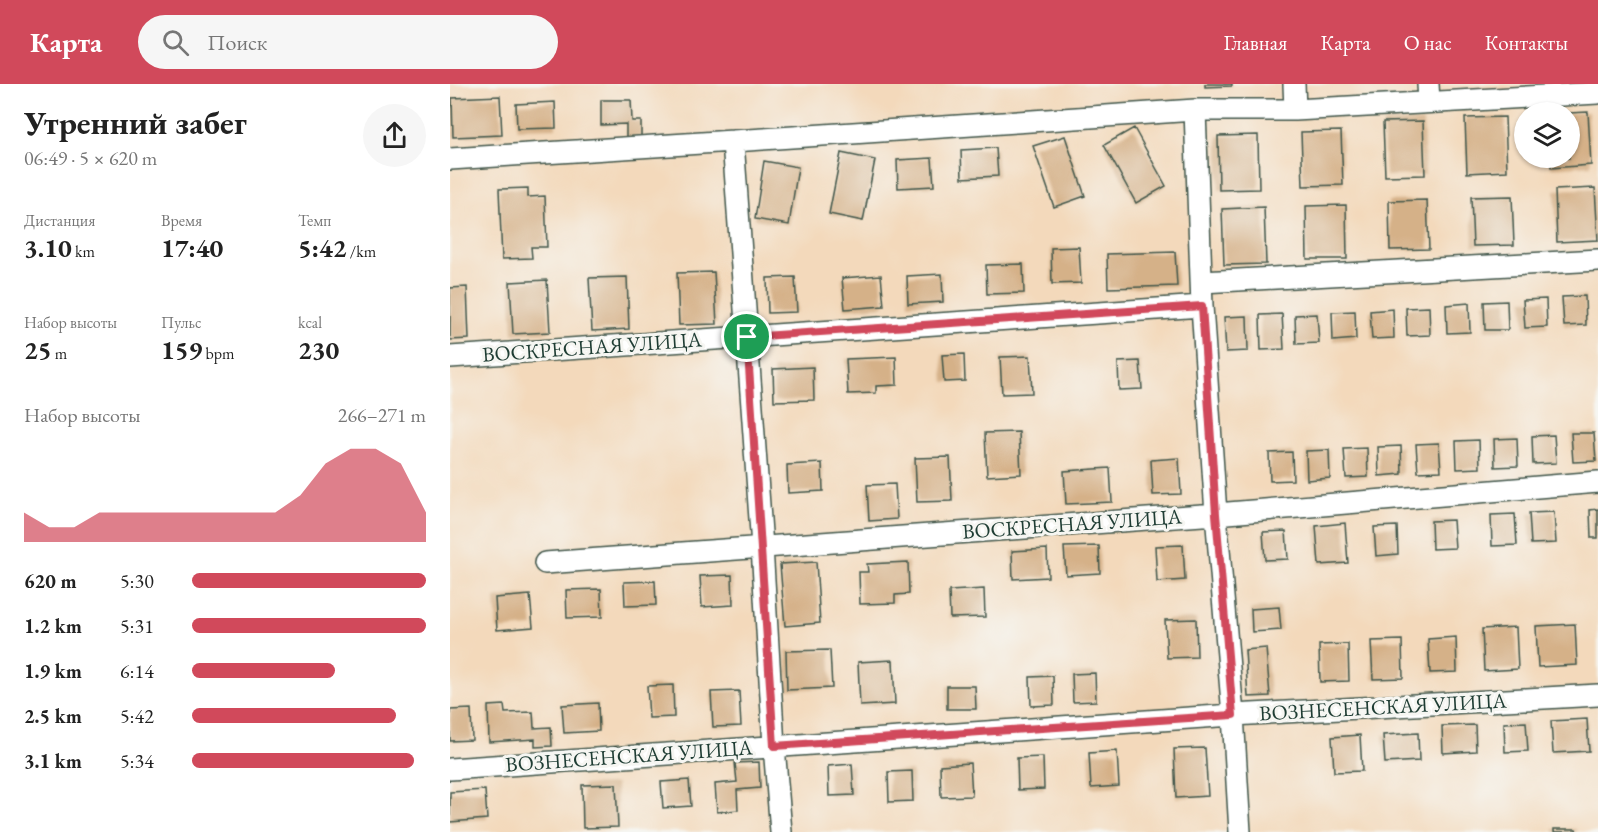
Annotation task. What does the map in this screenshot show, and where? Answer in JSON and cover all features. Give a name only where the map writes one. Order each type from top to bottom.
[{"type":"street","points":[[1294,84],[1295,110]]},
{"type":"street","points":[[450,159],[1195,110],[1295,110],[1428,93],[1528,90],[1598,93]]},
{"type":"street","points":[[1195,110],[1202,306],[1240,832]]},
{"type":"street","points":[[733,141],[781,832]]},
{"type":"street","points":[[1202,282],[1598,261]]},
{"type":"street","name":"ВОСКРЕСНАЯ УЛИЦА","points":[[450,357],[1202,306]]},
{"type":"street","name":"ВОСКРЕСНАЯ УЛИЦА","points":[[545,563],[1216,514],[1598,482]]},
{"type":"street","name":"ВОЗНЕСЕНСКАЯ УЛИЦА","points":[[450,770],[1233,715],[1598,695]]},
{"type":"building","points":[[1205,84],[1232,84],[1232,86],[1205,87]]},
{"type":"building","points":[[500,96],[502,135],[453,137],[452,98]]},
{"type":"building","points":[[601,100],[631,100],[632,121],[641,121],[641,137],[626,137],[626,124],[601,125]]},
{"type":"building","points":[[555,102],[556,128],[517,129],[516,104]]},
{"type":"building","points":[[1580,112],[1588,112],[1591,165],[1580,166]]},
{"type":"building","points":[[1505,117],[1507,171],[1467,173],[1465,118]]},
{"type":"building","points":[[1423,121],[1425,175],[1385,176],[1383,122]]},
{"type":"building","points":[[1134,128],[1166,186],[1136,203],[1104,145]]},
{"type":"building","points":[[1341,131],[1343,185],[1303,186],[1301,132]]},
{"type":"building","points":[[1258,135],[1259,189],[1219,190],[1218,136]]},
{"type":"building","points":[[1065,136],[1085,196],[1054,207],[1033,146]]},
{"type":"building","points":[[996,148],[998,176],[962,178],[961,150]]},
{"type":"building","points":[[841,153],[875,160],[863,221],[829,214]]},
{"type":"building","points":[[932,158],[934,186],[898,188],[897,160]]},
{"type":"building","points":[[764,161],[798,167],[789,225],[755,219]]},
{"type":"building","points":[[528,188],[528,197],[545,196],[547,247],[531,247],[532,258],[502,259],[499,189]]},
{"type":"building","points":[[1595,188],[1598,240],[1557,242],[1555,190]]},
{"type":"building","points":[[1512,196],[1514,245],[1473,246],[1471,197]]},
{"type":"building","points":[[1427,200],[1429,249],[1390,250],[1389,201]]},
{"type":"building","points":[[1346,205],[1347,259],[1307,259],[1306,206]]},
{"type":"building","points":[[1264,207],[1266,264],[1224,265],[1222,209]]},
{"type":"building","points":[[1079,247],[1081,283],[1052,284],[1051,248]]},
{"type":"building","points":[[1175,252],[1177,286],[1108,288],[1107,254]]},
{"type":"building","points":[[1023,264],[1024,293],[987,294],[986,265]]},
{"type":"building","points":[[714,272],[717,324],[679,325],[677,273]]},
{"type":"building","points":[[942,274],[943,302],[908,304],[907,276]]},
{"type":"building","points":[[881,275],[884,306],[845,309],[842,278]]},
{"type":"building","points":[[627,277],[629,329],[592,331],[589,278]]},
{"type":"building","points":[[795,277],[797,312],[768,313],[767,278]]},
{"type":"building","points":[[547,280],[550,332],[513,334],[510,282]]},
{"type":"building","points":[[467,287],[469,339],[450,340],[450,288]]},
{"type":"building","points":[[1585,296],[1586,325],[1564,326],[1562,297]]},
{"type":"building","points":[[1546,299],[1547,327],[1525,328],[1523,300]]},
{"type":"building","points":[[1507,301],[1508,330],[1485,330],[1484,302]]},
{"type":"building","points":[[1469,303],[1470,332],[1447,333],[1446,305]]},
{"type":"building","points":[[1429,307],[1430,335],[1407,336],[1406,308]]},
{"type":"building","points":[[1393,309],[1394,338],[1372,339],[1370,311]]},
{"type":"building","points":[[1355,311],[1356,339],[1333,341],[1332,312]]},
{"type":"building","points":[[1282,314],[1284,349],[1261,350],[1260,315]]},
{"type":"building","points":[[1317,314],[1319,343],[1296,344],[1295,315]]},
{"type":"building","points":[[1247,316],[1248,351],[1226,352],[1224,317]]},
{"type":"building","points":[[964,354],[965,381],[944,382],[942,355]]},
{"type":"building","points":[[1030,356],[1032,393],[1002,394],[1000,357]]},
{"type":"building","points":[[896,357],[897,385],[876,386],[876,393],[848,394],[846,359]]},
{"type":"building","points":[[1140,361],[1142,389],[1119,390],[1118,362]]},
{"type":"building","points":[[813,367],[814,400],[774,401],[773,369]]},
{"type":"building","points":[[1019,432],[1021,474],[987,476],[985,433]]},
{"type":"building","points":[[1571,433],[1594,433],[1596,461],[1573,462]]},
{"type":"building","points":[[1554,435],[1556,463],[1533,464],[1532,436]]},
{"type":"building","points":[[1517,438],[1518,466],[1495,467],[1494,439]]},
{"type":"building","points":[[1479,440],[1480,468],[1457,469],[1456,441]]},
{"type":"building","points":[[1439,443],[1441,471],[1418,472],[1416,444]]},
{"type":"building","points":[[1401,446],[1402,474],[1379,476],[1378,447]]},
{"type":"building","points":[[1367,448],[1368,477],[1346,478],[1344,449]]},
{"type":"building","points":[[1329,450],[1330,478],[1307,480],[1306,451]]},
{"type":"building","points":[[1292,452],[1293,480],[1270,481],[1269,453]]},
{"type":"building","points":[[950,457],[952,501],[917,502],[915,458]]},
{"type":"building","points":[[1179,458],[1181,494],[1153,495],[1151,460]]},
{"type":"building","points":[[822,463],[823,491],[788,493],[787,465]]},
{"type":"building","points":[[1110,468],[1112,502],[1066,504],[1064,471]]},
{"type":"building","points":[[895,484],[897,519],[869,521],[867,485]]},
{"type":"building","points":[[1598,509],[1598,538],[1591,538],[1590,510]]},
{"type":"building","points":[[1554,512],[1556,543],[1531,544],[1529,513]]},
{"type":"building","points":[[1515,514],[1517,545],[1492,546],[1491,515]]},
{"type":"building","points":[[1453,520],[1455,548],[1432,549],[1431,521]]},
{"type":"building","points":[[1345,523],[1348,563],[1319,565],[1316,526]]},
{"type":"building","points":[[1397,526],[1398,554],[1376,556],[1374,527]]},
{"type":"building","points":[[1286,531],[1288,559],[1265,560],[1263,532]]},
{"type":"building","points":[[1183,545],[1185,580],[1157,582],[1155,546]]},
{"type":"building","points":[[1099,546],[1100,573],[1066,575],[1064,547]]},
{"type":"building","points":[[1047,549],[1048,577],[1013,579],[1012,551]]},
{"type":"building","points":[[816,562],[820,623],[785,626],[780,564]]},
{"type":"building","points":[[908,562],[909,594],[895,595],[895,603],[860,604],[859,572],[868,572],[867,564]]},
{"type":"building","points":[[732,575],[733,605],[702,607],[700,576]]},
{"type":"building","points":[[655,581],[656,605],[625,606],[624,582]]},
{"type":"building","points":[[601,589],[602,617],[567,618],[566,590]]},
{"type":"building","points":[[984,589],[985,617],[950,618],[949,591]]},
{"type":"building","points":[[530,595],[533,627],[497,630],[495,598]]},
{"type":"building","points":[[1279,607],[1281,630],[1252,632],[1251,609]]},
{"type":"building","points":[[1196,619],[1197,657],[1167,658],[1165,620]]},
{"type":"building","points":[[1575,624],[1577,665],[1538,667],[1536,626]]},
{"type":"building","points":[[1516,627],[1518,669],[1484,671],[1482,629]]},
{"type":"building","points":[[1456,637],[1457,672],[1430,673],[1428,639]]},
{"type":"building","points":[[1402,640],[1403,678],[1373,679],[1371,641]]},
{"type":"building","points":[[1348,644],[1349,681],[1320,682],[1319,645]]},
{"type":"building","points":[[1266,648],[1270,696],[1248,697],[1245,650]]},
{"type":"building","points":[[830,650],[832,688],[787,690],[786,651]]},
{"type":"building","points":[[893,660],[895,704],[860,706],[858,662]]},
{"type":"building","points":[[1095,673],[1096,701],[1073,702],[1072,674]]},
{"type":"building","points":[[1053,676],[1054,705],[1031,706],[1030,677]]},
{"type":"building","points":[[673,685],[674,717],[649,718],[647,686]]},
{"type":"building","points":[[947,686],[975,686],[976,709],[947,709]]},
{"type":"building","points":[[739,691],[741,726],[713,727],[711,692]]},
{"type":"building","points":[[598,703],[599,731],[564,733],[562,705]]},
{"type":"building","points":[[504,705],[505,713],[533,712],[534,728],[551,727],[552,746],[535,747],[535,739],[489,742],[488,706]]},
{"type":"building","points":[[471,709],[472,740],[450,741],[450,710]]},
{"type":"building","points":[[1587,719],[1589,751],[1553,753],[1551,721]]},
{"type":"building","points":[[1526,722],[1528,751],[1505,752],[1504,723]]},
{"type":"building","points":[[1475,725],[1476,751],[1443,753],[1442,726]]},
{"type":"building","points":[[1418,733],[1419,761],[1385,763],[1383,735]]},
{"type":"building","points":[[1360,735],[1362,771],[1334,772],[1332,737]]},
{"type":"building","points":[[1205,748],[1208,796],[1176,798],[1174,749]]},
{"type":"building","points":[[1117,751],[1119,786],[1091,788],[1089,753]]},
{"type":"building","points":[[1043,757],[1044,789],[1018,790],[1017,758]]},
{"type":"building","points":[[759,762],[760,788],[737,790],[738,810],[717,812],[715,784],[737,782],[735,763]]},
{"type":"building","points":[[970,763],[972,796],[941,797],[940,765]]},
{"type":"building","points":[[852,764],[854,795],[829,796],[828,766]]},
{"type":"building","points":[[912,771],[913,801],[889,802],[888,772]]},
{"type":"building","points":[[689,780],[691,806],[663,808],[661,782]]},
{"type":"building","points":[[616,784],[618,827],[583,828],[582,785]]},
{"type":"building","points":[[485,790],[487,819],[450,822],[450,792]]},
{"type":"building","points":[[1554,829],[1576,829],[1577,832],[1554,832]]},
{"type":"route","points":[[1202,306],[1233,715],[774,746],[747,337],[1202,306]]}]
